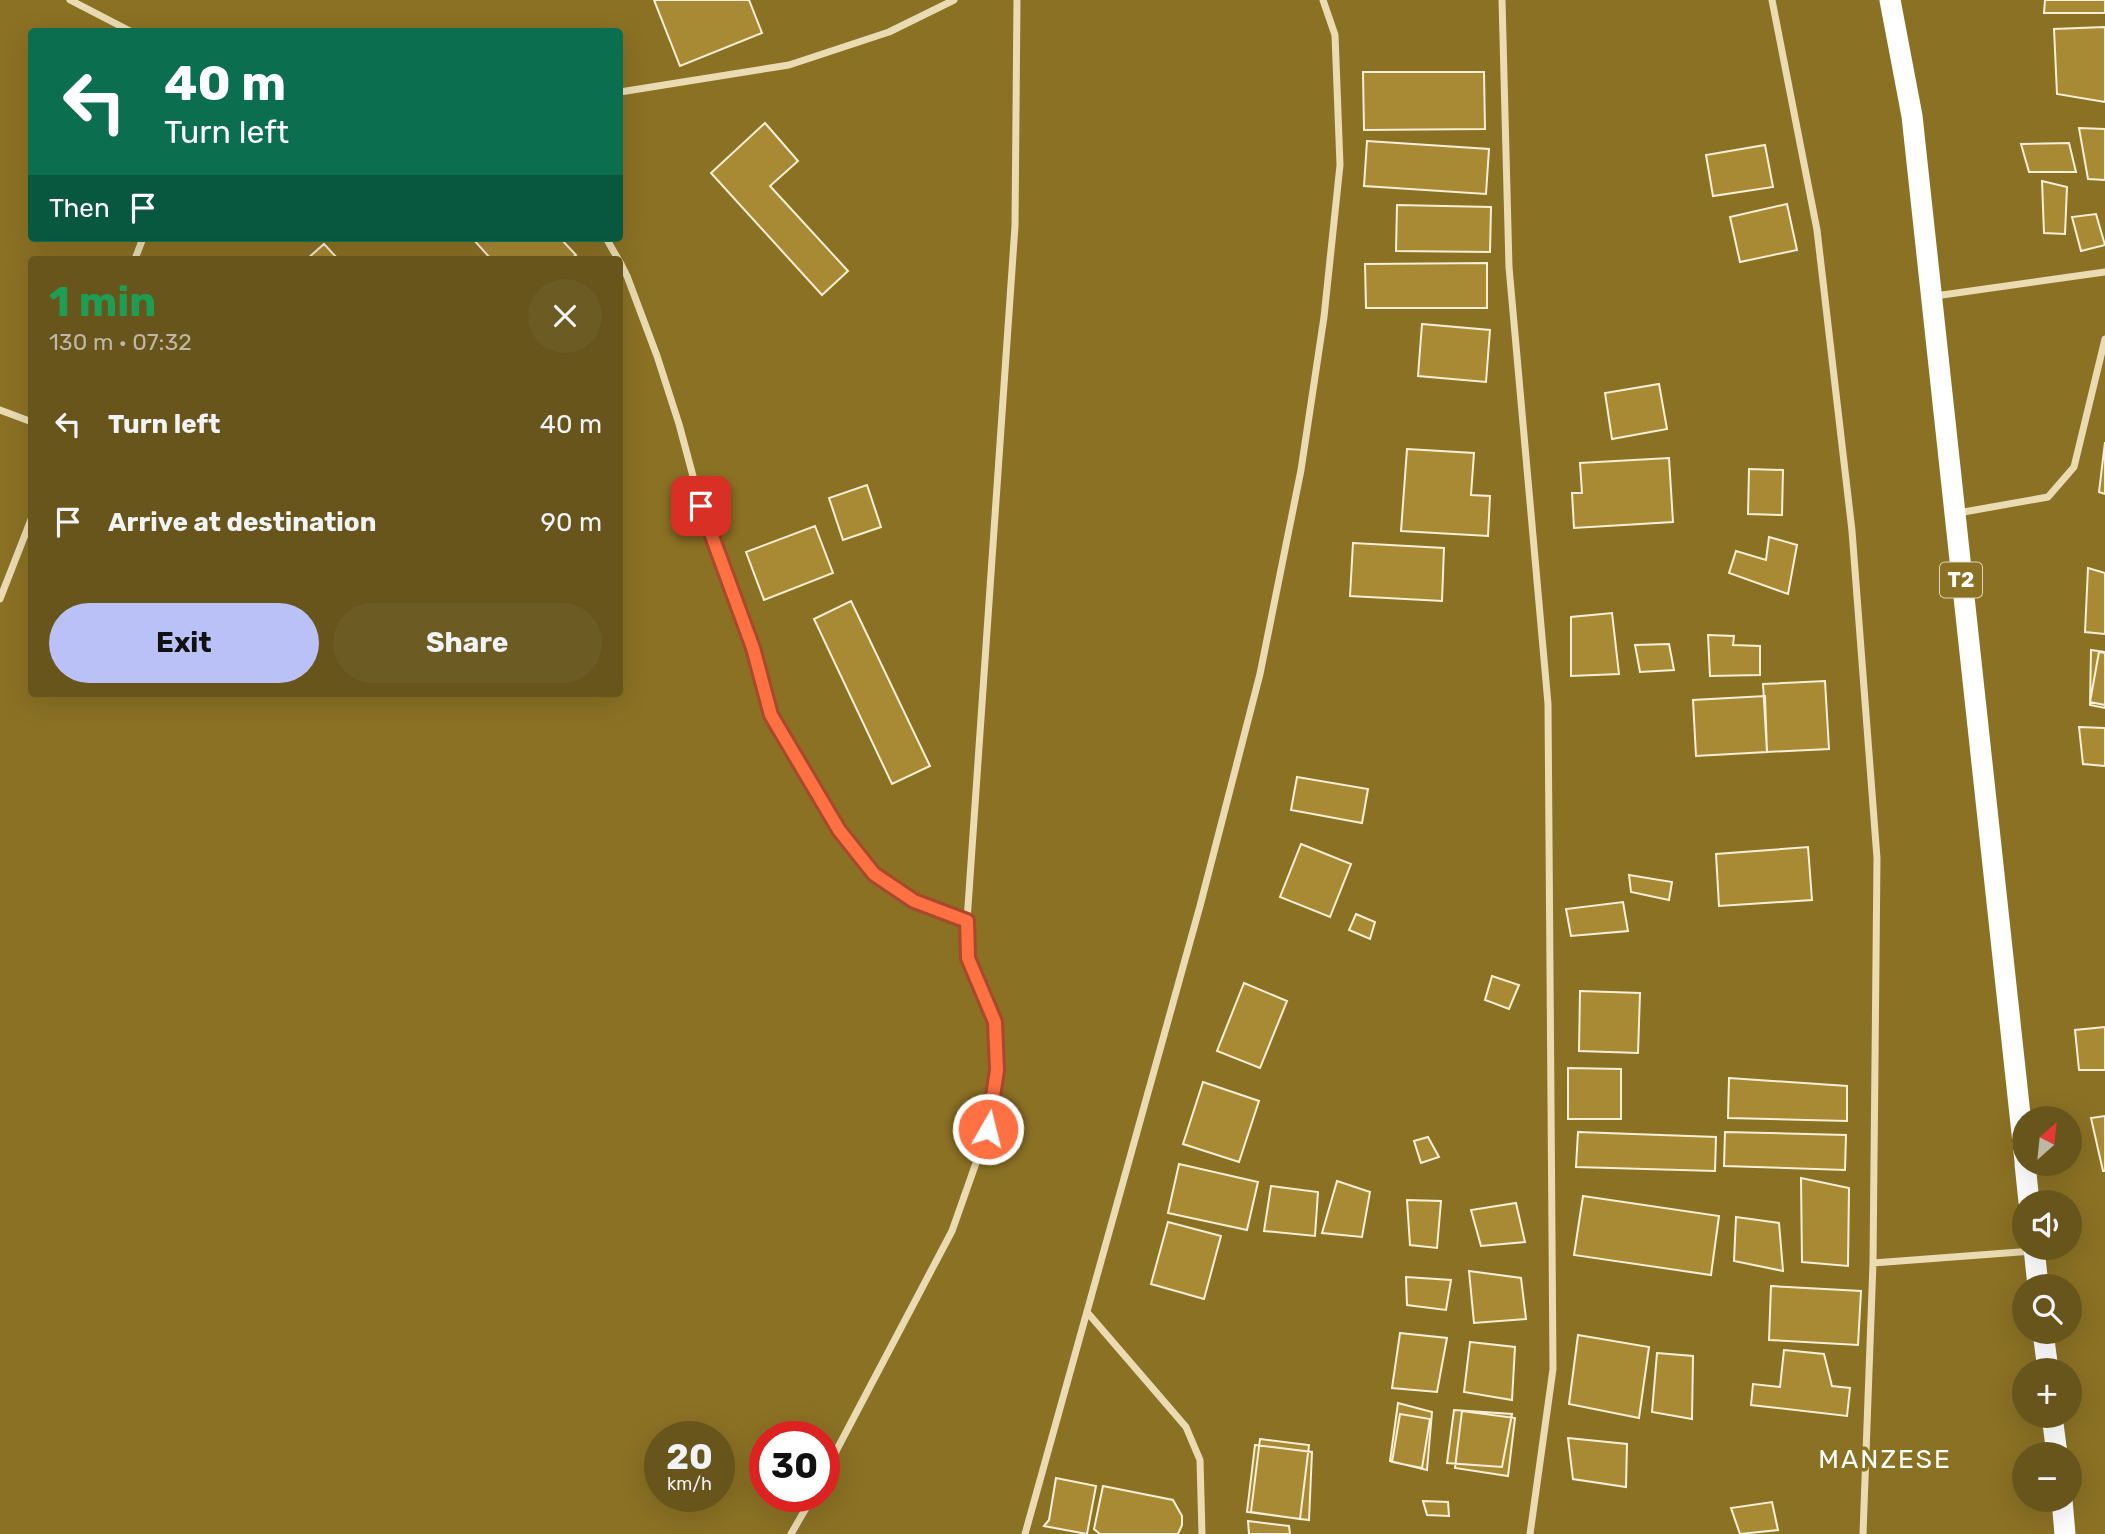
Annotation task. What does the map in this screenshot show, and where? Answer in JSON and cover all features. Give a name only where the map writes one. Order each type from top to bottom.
[{"type":"highway","name":"T2","points":[[1890,0],[1912,116],[2019,1106]]},
{"type":"highway","points":[[2063,1512],[2065,1534]]},
{"type":"street","points":[[70,0],[124,28]]},
{"type":"street","points":[[623,92],[789,65],[889,32],[954,0]]},
{"type":"street","points":[[840,1443],[951,1231],[988,1129],[997,1070],[995,1022],[968,958],[967,921],[1015,226],[1017,0]]},
{"type":"street","points":[[1024,1534],[1200,906],[1260,674],[1301,470],[1324,317],[1340,165],[1335,34],[1323,0]]},
{"type":"street","points":[[1502,0],[1509,267],[1548,704],[1553,1369],[1530,1534]]},
{"type":"street","points":[[1772,0],[1817,230],[1852,531],[1877,858],[1873,1263],[1863,1534]]},
{"type":"street","points":[[623,268],[657,356],[701,506],[753,648],[771,715],[839,830],[874,874],[914,901],[967,921]]},
{"type":"street","points":[[1930,297],[2105,272]]},
{"type":"street","points":[[1954,514],[2048,497],[2074,467],[2105,339]]},
{"type":"street","points":[[0,410],[28,420]]},
{"type":"street","points":[[0,599],[28,527]]},
{"type":"street","points":[[1873,1263],[2012,1251]]},
{"type":"street","points":[[1087,1312],[1186,1427],[1200,1460],[1202,1534]]},
{"type":"street","points":[[791,1534],[804,1512]]},
{"type":"building","points":[[654,0],[749,0],[762,33],[680,66]]},
{"type":"building","points":[[2045,0],[2105,0],[2105,13],[2044,13]]},
{"type":"building","points":[[2105,27],[2105,102],[2057,94],[2054,29]]},
{"type":"building","points":[[1363,72],[1484,72],[1485,129],[1364,130]]},
{"type":"building","points":[[765,123],[798,161],[770,186],[848,271],[822,295],[711,173]]},
{"type":"building","points":[[2079,128],[2105,129],[2105,180],[2088,179]]},
{"type":"building","points":[[1367,141],[1489,149],[1486,194],[1364,186]]},
{"type":"building","points":[[2069,143],[2076,172],[2029,172],[2021,144]]},
{"type":"building","points":[[1765,145],[1773,187],[1713,196],[1706,155]]},
{"type":"building","points":[[2042,181],[2067,187],[2065,234],[2044,233]]},
{"type":"building","points":[[1787,204],[1797,250],[1740,262],[1730,217]]},
{"type":"building","points":[[1397,205],[1491,207],[1490,252],[1396,251]]},
{"type":"building","points":[[2096,214],[2105,245],[2081,251],[2072,217]]},
{"type":"building","points":[[476,242],[564,242],[576,255],[575,256],[488,256]]},
{"type":"building","points":[[324,244],[335,256],[310,256]]},
{"type":"building","points":[[1487,263],[1487,308],[1366,308],[1365,264]]},
{"type":"building","points":[[1422,324],[1490,330],[1486,382],[1418,376]]},
{"type":"building","points":[[1659,384],[1667,429],[1612,439],[1605,393]]},
{"type":"building","points":[[2105,442],[2105,494],[2099,492]]},
{"type":"building","points":[[1407,449],[1474,453],[1471,495],[1490,496],[1488,536],[1401,531]]},
{"type":"building","points":[[1669,458],[1673,522],[1574,528],[1572,493],[1582,493],[1580,463]]},
{"type":"building","points":[[1749,469],[1783,470],[1782,515],[1748,514]]},
{"type":"building","points":[[867,485],[881,527],[843,540],[829,498]]},
{"type":"building","points":[[815,526],[833,573],[764,600],[746,552]]},
{"type":"building","points":[[1769,537],[1797,545],[1788,594],[1729,573],[1736,551],[1766,560]]},
{"type":"building","points":[[1353,543],[1444,548],[1442,601],[1350,596]]},
{"type":"building","points":[[2088,568],[2105,573],[2105,634],[2085,632]]},
{"type":"building","points":[[851,601],[930,766],[892,784],[814,619]]},
{"type":"building","points":[[1612,613],[1619,674],[1571,676],[1571,617]]},
{"type":"building","points":[[1708,635],[1734,636],[1733,645],[1760,646],[1760,675],[1710,676]]},
{"type":"building","points":[[1669,644],[1674,670],[1640,672],[1635,645]]},
{"type":"building","points":[[2091,650],[2105,652],[2105,708],[2090,705]]},
{"type":"building","points":[[2099,652],[2105,653],[2105,705],[2090,702]]},
{"type":"building","points":[[1825,681],[1829,749],[1767,752],[1763,684]]},
{"type":"building","points":[[1765,696],[1767,752],[1696,756],[1693,700]]},
{"type":"building","points":[[2079,727],[2105,728],[2105,766],[2083,764]]},
{"type":"building","points":[[1297,777],[1368,789],[1362,823],[1291,810]]},
{"type":"building","points":[[1301,844],[1351,864],[1330,917],[1280,897]]},
{"type":"building","points":[[1808,847],[1812,900],[1719,906],[1716,854]]},
{"type":"building","points":[[1629,875],[1672,882],[1669,900],[1631,892]]},
{"type":"building","points":[[1623,902],[1628,931],[1571,936],[1566,909]]},
{"type":"building","points":[[1356,914],[1375,922],[1370,939],[1349,930]]},
{"type":"building","points":[[1492,976],[1519,985],[1509,1009],[1485,1000]]},
{"type":"building","points":[[1244,983],[1287,1001],[1260,1068],[1217,1051]]},
{"type":"building","points":[[1580,991],[1640,993],[1638,1053],[1579,1051]]},
{"type":"building","points":[[2105,1027],[2105,1070],[2079,1070],[2075,1030]]},
{"type":"building","points":[[1568,1068],[1621,1069],[1621,1119],[1568,1119]]},
{"type":"building","points":[[1729,1078],[1847,1086],[1847,1121],[1728,1118]]},
{"type":"building","points":[[1203,1082],[1259,1101],[1239,1162],[1183,1144]]},
{"type":"building","points":[[2105,1116],[2105,1171],[2103,1171],[2091,1118]]},
{"type":"building","points":[[1578,1132],[1716,1137],[1715,1171],[1576,1167]]},
{"type":"building","points":[[1725,1132],[1846,1135],[1845,1170],[1724,1166]]},
{"type":"building","points":[[1428,1137],[1439,1157],[1421,1163],[1414,1141]]},
{"type":"building","points":[[1179,1164],[1258,1182],[1247,1230],[1168,1213]]},
{"type":"building","points":[[1801,1178],[1849,1188],[1848,1266],[1802,1262]]},
{"type":"building","points":[[1337,1181],[1370,1192],[1362,1237],[1322,1233]]},
{"type":"building","points":[[1271,1186],[1318,1192],[1315,1236],[1264,1231]]},
{"type":"building","points":[[1583,1196],[1719,1216],[1711,1275],[1574,1255]]},
{"type":"building","points":[[1407,1200],[1441,1201],[1437,1248],[1410,1245]]},
{"type":"building","points":[[1516,1203],[1525,1242],[1481,1246],[1471,1210]]},
{"type":"building","points":[[1736,1217],[1779,1223],[1783,1271],[1734,1261]]},
{"type":"building","points":[[1168,1222],[1221,1236],[1204,1299],[1151,1284]]},
{"type":"building","points":[[1469,1271],[1521,1278],[1526,1319],[1474,1323]]},
{"type":"building","points":[[1406,1277],[1451,1280],[1446,1310],[1407,1305]]},
{"type":"building","points":[[1771,1286],[1861,1291],[1858,1345],[1769,1340]]},
{"type":"building","points":[[1400,1333],[1447,1338],[1437,1392],[1392,1388]]},
{"type":"building","points":[[1578,1335],[1649,1347],[1639,1418],[1569,1404]]},
{"type":"building","points":[[1470,1342],[1515,1347],[1512,1400],[1464,1392]]},
{"type":"building","points":[[1784,1350],[1824,1354],[1832,1386],[1850,1388],[1847,1416],[1751,1405],[1753,1384],[1780,1387]]},
{"type":"building","points":[[1657,1353],[1693,1356],[1692,1419],[1652,1412]]},
{"type":"building","points":[[1398,1403],[1432,1412],[1427,1470],[1390,1461]]},
{"type":"building","points":[[1454,1410],[1512,1414],[1502,1467],[1447,1463]]},
{"type":"building","points":[[1462,1411],[1515,1418],[1508,1476],[1455,1468]]},
{"type":"building","points":[[1400,1414],[1430,1419],[1422,1468],[1392,1462]]},
{"type":"building","points":[[1568,1438],[1627,1444],[1626,1487],[1573,1479]]},
{"type":"building","points":[[1260,1439],[1309,1445],[1300,1519],[1251,1512]]},
{"type":"building","points":[[1255,1445],[1312,1452],[1309,1520],[1247,1512]]},
{"type":"building","points":[[1056,1478],[1096,1486],[1087,1534],[1044,1526],[1049,1520]]},
{"type":"building","points":[[1103,1486],[1173,1500],[1182,1516],[1178,1534],[1100,1534],[1094,1529]]},
{"type":"building","points":[[1423,1501],[1448,1502],[1449,1516],[1427,1515]]},
{"type":"building","points":[[1772,1502],[1778,1530],[1740,1534],[1731,1508]]},
{"type":"building","points":[[1248,1521],[1289,1526],[1290,1534],[1249,1534]]},
{"type":"district","name":"MANZESE","points":[[1885,1459]]},
{"type":"route","points":[[701,506],[753,648],[771,715],[839,830],[874,874],[914,901],[967,921],[968,958],[995,1022],[997,1070],[988,1129]]}]
